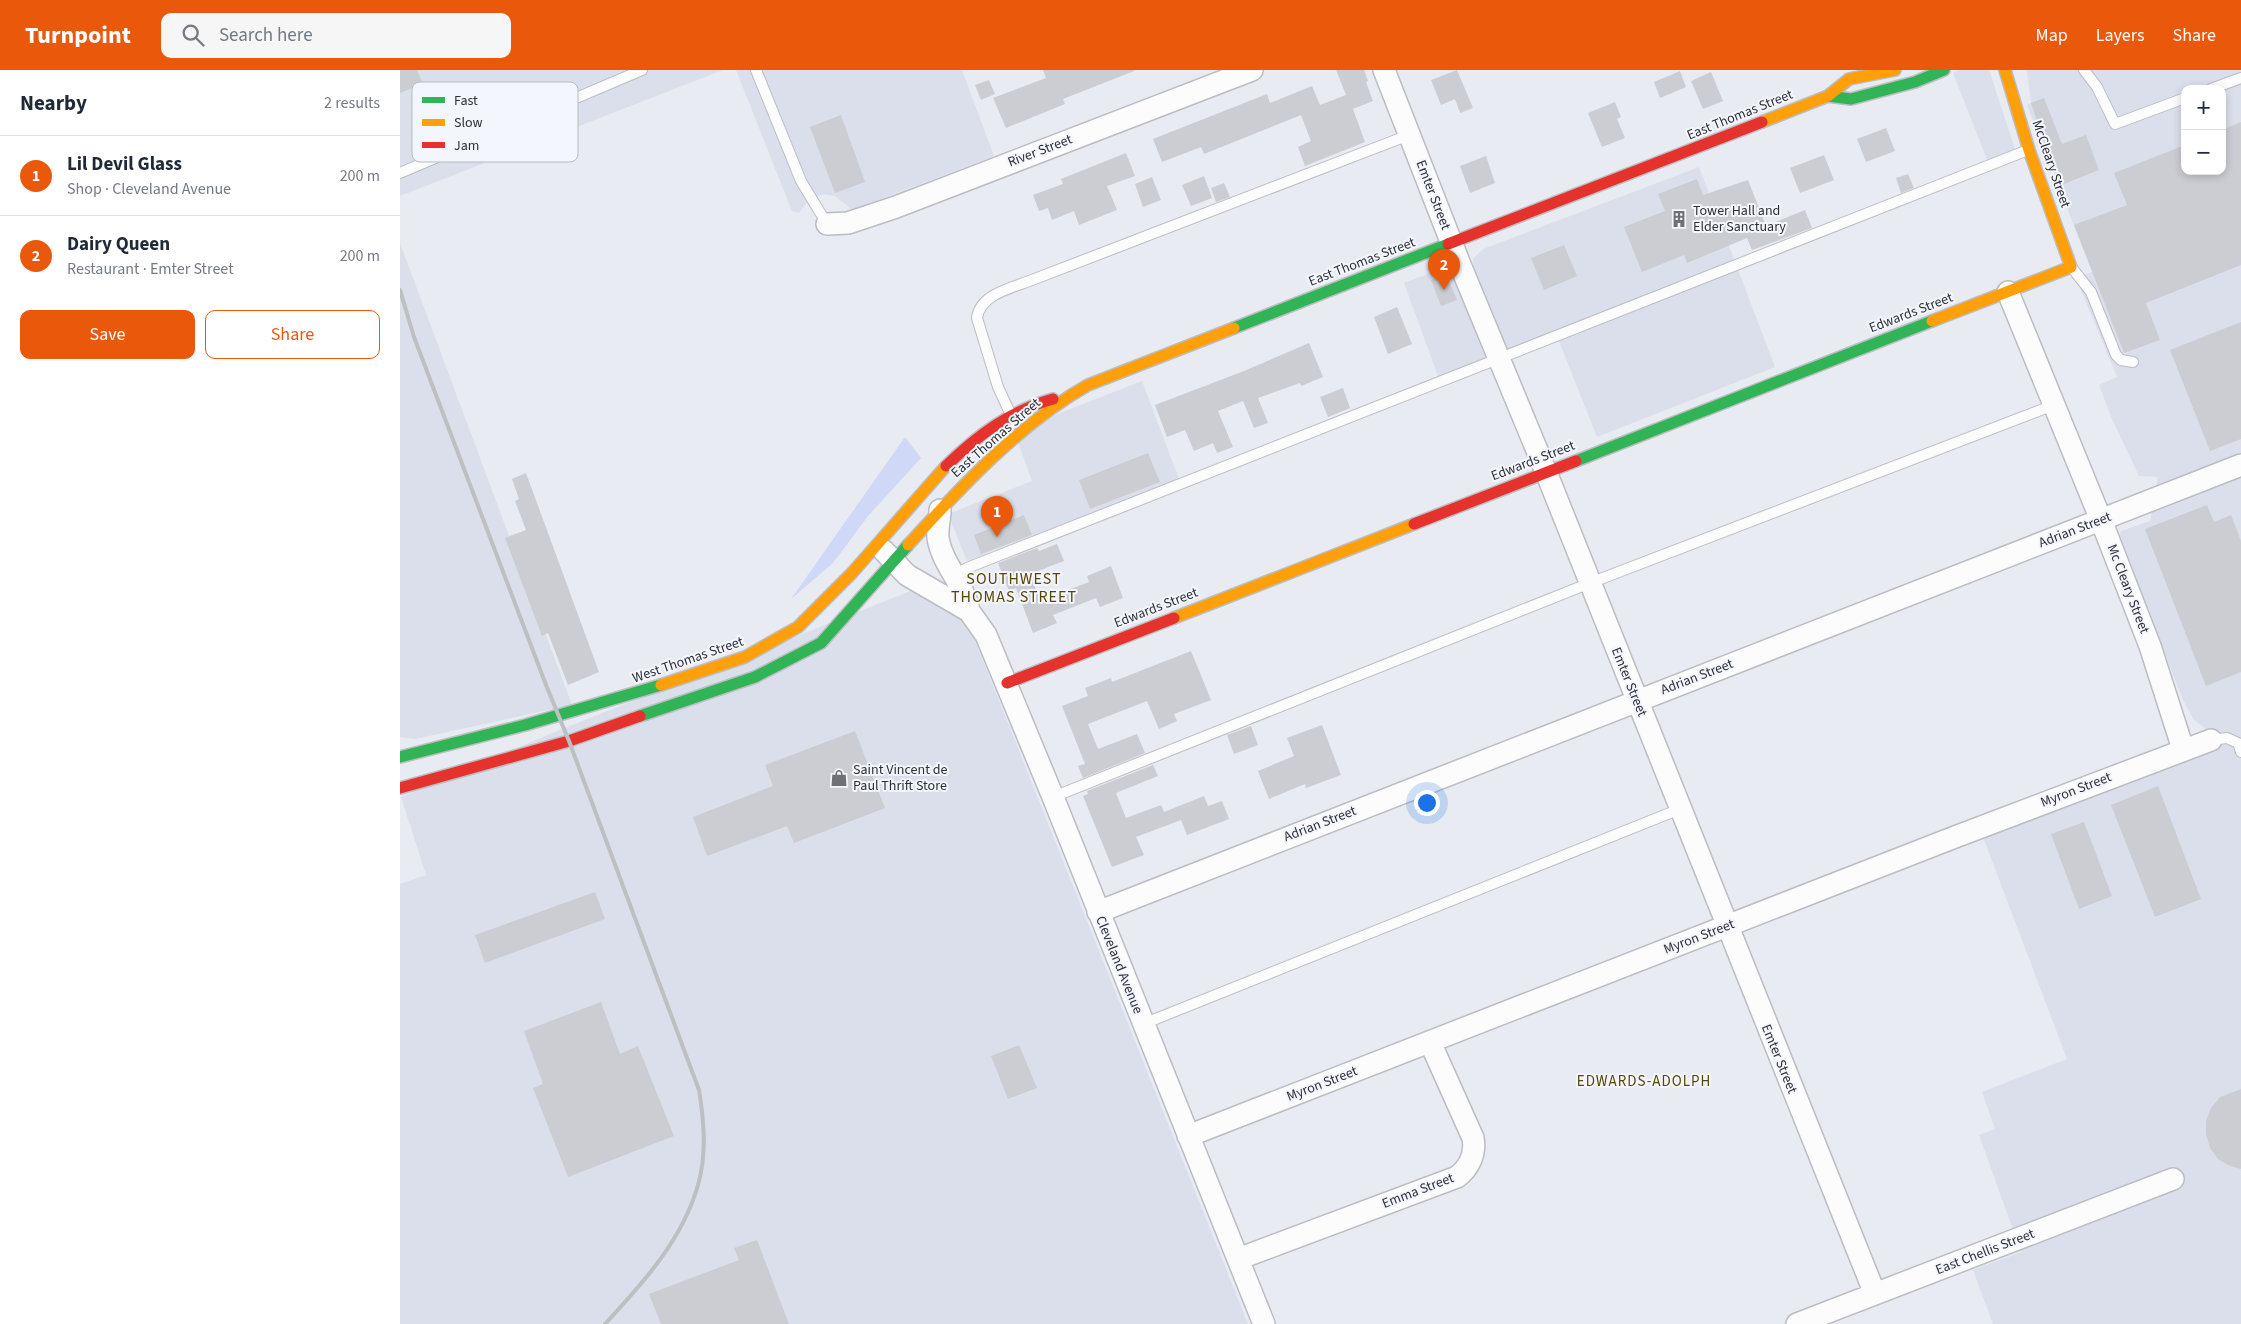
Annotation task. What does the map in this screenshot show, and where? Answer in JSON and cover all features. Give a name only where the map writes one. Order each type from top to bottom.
[{"type":"main road","name":"East Thomas Street","points":[[940,510],[988,461],[1074,392],[1117,372],[1828,96],[1849,79],[1896,70]]},
{"type":"main road","name":"East Thomas Street","points":[[1828,96],[1851,99],[1915,82],[1944,70]]},
{"type":"main road","name":"McCleary Street","points":[[2005,70],[2029,150],[2071,267]]},
{"type":"main road","name":"Edwards Street","points":[[1007,683],[2071,267]]},
{"type":"main road","name":"West Thomas Street","points":[[400,757],[559,716],[737,662],[799,626],[862,563],[902,513],[941,473],[984,435],[1011,415],[1028,407],[1074,392]]},
{"type":"main road","points":[[400,788],[570,741],[755,677],[803,654],[821,643],[940,510]]},
{"type":"street","name":"River Street","points":[[827,224],[848,223],[896,207],[1252,70]]},
{"type":"street","name":"Emter Street","points":[[1384,70],[1875,1294]]},
{"type":"street","name":"Mc Cleary Street","points":[[2008,292],[2150,646],[2183,750]]},
{"type":"street","name":"Adrian Street","points":[[1098,912],[2241,465]]},
{"type":"street","name":"Cleveland Avenue","points":[[940,510],[938,536],[942,552],[955,574],[966,600],[968,611]]},
{"type":"street","name":"Cleveland Avenue","points":[[877,544],[908,575],[968,611],[986,635],[1053,797],[1264,1324]]},
{"type":"street","name":"Myron Street","points":[[1188,1136],[2211,740]]},
{"type":"street","name":"Emma Street","points":[[1238,1259],[1457,1177],[1464,1171],[1474,1153],[1473,1138],[1430,1042]]},
{"type":"street","name":"East Chellis Street","points":[[1797,1324],[2173,1179]]},
{"type":"lane","points":[[578,97],[642,70]]},
{"type":"lane","points":[[756,70],[801,181],[827,224]]},
{"type":"lane","points":[[2084,70],[2097,87],[2115,124],[2181,99]]},
{"type":"lane","points":[[2222,85],[2241,78]]},
{"type":"lane","points":[[1011,415],[998,387],[978,318],[979,307],[984,301],[1041,276],[1409,134]]},
{"type":"lane","points":[[955,574],[1498,357],[2029,150]]},
{"type":"lane","points":[[400,173],[426,162]]},
{"type":"lane","points":[[2071,267],[2091,292],[2116,355],[2121,360],[2133,362]]},
{"type":"lane","points":[[1053,797],[1590,583],[2054,405]]},
{"type":"lane","points":[[2211,740],[2227,738],[2238,743],[2241,752]]},
{"type":"lane","points":[[1143,1024],[1680,809]]},
{"type":"shaded area","points":[[400,70],[723,70],[578,127],[578,82],[412,82],[412,162],[487,162],[400,196]]},
{"type":"shaded area","points":[[736,70],[962,70],[994,156],[857,208],[851,209],[835,196],[823,194],[809,200],[799,213],[792,211]]},
{"type":"shaded area","points":[[1959,70],[1989,70],[2016,152],[1988,162],[1953,73]]},
{"type":"shaded area","points":[[2027,70],[2241,70],[2241,1324],[1993,1324],[1973,1270],[2021,1252],[1979,1135],[1995,1129],[1982,1092],[2067,1059],[1983,837],[2194,757],[2202,756],[2206,729],[2194,720],[2183,700],[2146,604],[2118,539],[2121,531],[2150,521],[2158,477],[2139,476],[2112,419],[2099,385],[2117,377],[2076,278],[2092,272],[2027,105],[2031,103]]},
{"type":"shaded area","points":[[1699,167],[1775,367],[1597,437],[1555,331],[1505,350],[1474,267],[1473,259],[1483,249]]},
{"type":"shaded area","points":[[400,243],[572,705],[415,739],[400,737]]},
{"type":"shaded area","points":[[1446,267],[1453,274],[1487,357],[1438,376],[1404,283]]},
{"type":"shaded area","points":[[1142,381],[1179,479],[967,561],[948,514],[1032,481],[1014,431]]},
{"type":"shaded area","points":[[905,437],[921,458],[868,516],[833,563],[791,599]]},
{"type":"shaded area","points":[[936,581],[949,584],[956,593],[1248,1324],[400,1324],[400,884],[426,875],[401,797],[557,731]]},
{"type":"building","points":[[400,70],[417,70],[422,82],[412,82],[412,88],[400,93]]},
{"type":"building","points":[[1043,70],[1134,71],[1063,99],[1065,104],[1006,128],[993,98],[1046,78]]},
{"type":"building","points":[[1336,70],[1364,70],[1373,101],[1353,109],[1365,142],[1305,166],[1298,147],[1311,141],[1301,115],[1204,154],[1201,147],[1162,162],[1153,139],[1267,94],[1270,103],[1312,86],[1320,105],[1346,95]]},
{"type":"building","points":[[1457,70],[1473,108],[1460,113],[1455,99],[1441,105],[1431,80]]},
{"type":"building","points":[[1680,71],[1686,87],[1660,98],[1654,82]]},
{"type":"building","points":[[1711,72],[1723,101],[1703,109],[1691,81]]},
{"type":"building","points":[[989,80],[995,94],[981,100],[975,85]]},
{"type":"building","points":[[2044,98],[2062,144],[2086,135],[2099,170],[2059,186],[2031,103]]},
{"type":"building","points":[[1615,102],[1621,117],[1617,119],[1625,138],[1602,147],[1588,113]]},
{"type":"building","points":[[841,115],[865,182],[835,193],[810,127]]},
{"type":"building","points":[[2241,122],[2241,265],[2146,303],[2160,340],[2124,353],[2074,225],[2127,205],[2114,173],[2181,147],[2181,175],[2226,175],[2226,128]]},
{"type":"building","points":[[1886,128],[1895,151],[1866,162],[1857,139]]},
{"type":"building","points":[[1126,153],[1135,176],[1107,186],[1117,210],[1079,225],[1074,211],[1052,220],[1048,208],[1039,211],[1033,195],[1063,184],[1061,179]]},
{"type":"building","points":[[1824,155],[1834,180],[1800,193],[1790,168]]},
{"type":"building","points":[[1486,156],[1495,183],[1470,193],[1460,166]]},
{"type":"building","points":[[1908,174],[1914,188],[1901,193],[1896,178]]},
{"type":"building","points":[[1204,176],[1212,198],[1191,206],[1182,185]]},
{"type":"building","points":[[1152,177],[1161,200],[1143,207],[1135,184]]},
{"type":"building","points":[[1697,179],[1703,195],[1748,180],[1766,226],[1805,210],[1812,228],[1752,250],[1747,238],[1687,263],[1684,255],[1642,272],[1624,227],[1665,211],[1658,194]]},
{"type":"building","points":[[1224,183],[1230,197],[1216,202],[1211,188]]},
{"type":"building","points":[[1564,245],[1577,276],[1544,290],[1531,258]]},
{"type":"building","points":[[1446,274],[1457,300],[1441,306],[1431,280]]},
{"type":"building","points":[[1397,307],[1412,344],[1388,354],[1374,317]]},
{"type":"building","points":[[2241,322],[2241,439],[2210,451],[2170,350]]},
{"type":"building","points":[[1309,343],[1323,377],[1301,386],[1300,383],[1258,398],[1268,423],[1254,428],[1243,401],[1218,411],[1233,447],[1217,453],[1213,443],[1194,451],[1185,430],[1167,437],[1155,405],[1244,371]]},
{"type":"building","points":[[1343,388],[1350,408],[1328,417],[1320,397]]},
{"type":"building","points":[[1148,453],[1160,482],[1090,509],[1079,480]]},
{"type":"building","points":[[526,473],[599,672],[568,685],[548,633],[542,636],[505,538],[526,530],[515,501],[519,499],[512,479]]},
{"type":"building","points":[[2207,505],[2214,522],[2231,515],[2241,541],[2241,672],[2206,686],[2145,529]]},
{"type":"building","points":[[1024,515],[1032,535],[981,554],[974,535]]},
{"type":"building","points":[[1057,544],[1064,561],[1030,574],[1039,598],[1042,600],[1089,582],[1087,576],[1111,566],[1123,598],[1100,607],[1096,598],[1053,615],[1057,623],[1033,633],[1016,588],[1009,591],[998,563],[1037,548],[1039,551]]},
{"type":"building","points":[[1191,651],[1211,700],[1174,714],[1177,721],[1159,729],[1147,701],[1088,724],[1098,749],[1137,734],[1145,753],[1083,778],[1078,766],[1085,764],[1062,706],[1088,696],[1085,688],[1111,678],[1112,682]]},
{"type":"building","points":[[1322,725],[1341,775],[1306,788],[1305,784],[1269,799],[1258,771],[1294,756],[1287,738]]},
{"type":"building","points":[[1251,726],[1258,745],[1234,754],[1227,735]]},
{"type":"building","points":[[855,731],[885,808],[794,843],[787,826],[707,856],[693,817],[773,786],[765,765]]},
{"type":"building","points":[[1153,765],[1158,776],[1116,793],[1126,818],[1161,805],[1164,812],[1204,796],[1208,806],[1222,801],[1229,819],[1187,835],[1181,820],[1136,837],[1144,855],[1112,867],[1083,796],[1088,794],[1087,791]]},
{"type":"building","points":[[2158,786],[2201,899],[2155,917],[2111,805]]},
{"type":"building","points":[[2084,822],[2112,896],[2079,909],[2051,834]]},
{"type":"building","points":[[595,892],[605,919],[485,963],[475,935]]},
{"type":"building","points":[[601,1002],[620,1054],[638,1046],[674,1136],[568,1177],[533,1088],[543,1084],[524,1031]]},
{"type":"building","points":[[1019,1045],[1037,1088],[1008,1099],[991,1056]]},
{"type":"building","points":[[2241,1089],[2241,1169],[2230,1166],[2218,1159],[2210,1148],[2206,1134],[2206,1121],[2211,1108],[2220,1097]]},
{"type":"building","points":[[757,1240],[789,1324],[661,1324],[649,1294],[739,1260],[734,1248]]},
{"type":"railway","points":[[400,290],[414,337],[569,741],[699,1090],[704,1149],[701,1173],[691,1205],[672,1242],[660,1259],[605,1324]]},
{"type":"traffic: fast","points":[[1828,96],[1851,99],[1915,82],[1944,70]]},
{"type":"traffic: fast","points":[[1234,328],[1448,244]]},
{"type":"traffic: fast","points":[[1576,461],[1932,321]]},
{"type":"traffic: fast","points":[[640,716],[755,677],[821,643],[908,545]]},
{"type":"traffic: fast","points":[[400,757],[525,725],[661,685]]},
{"type":"traffic: slow","points":[[1762,122],[1828,96],[1849,79],[1895,70]]},
{"type":"traffic: slow","points":[[1932,321],[2071,267],[2029,150],[2005,70]]},
{"type":"traffic: slow","points":[[908,545],[992,458],[1038,418],[1063,401],[1088,385],[1234,328]]},
{"type":"traffic: slow","points":[[661,685],[745,657],[798,627],[852,573],[946,466]]},
{"type":"traffic: slow","points":[[1174,618],[1414,524]]},
{"type":"traffic: jam","points":[[1448,244],[1762,122]]},
{"type":"traffic: jam","points":[[946,466],[995,425],[1023,410],[1053,399]]},
{"type":"traffic: jam","points":[[1414,524],[1576,461]]},
{"type":"traffic: jam","points":[[1007,683],[1174,618]]},
{"type":"traffic: jam","points":[[400,788],[569,741],[640,716]]},
{"type":"place","name":"Tower Hall and Elder Sanctuary","points":[[1679,219]]},
{"type":"place","name":"Dairy Queen","points":[[1444,290]]},
{"type":"place","name":"Lil Devil Glass","points":[[997,537]]},
{"type":"place","name":"Saint Vincent de Paul Thrift Store","points":[[839,778]]},
{"type":"district","name":"SOUTHWEST THOMAS STREET","points":[[1014,588]]},
{"type":"district","name":"EDWARDS-ADOLPH","points":[[1644,1081]]}]
